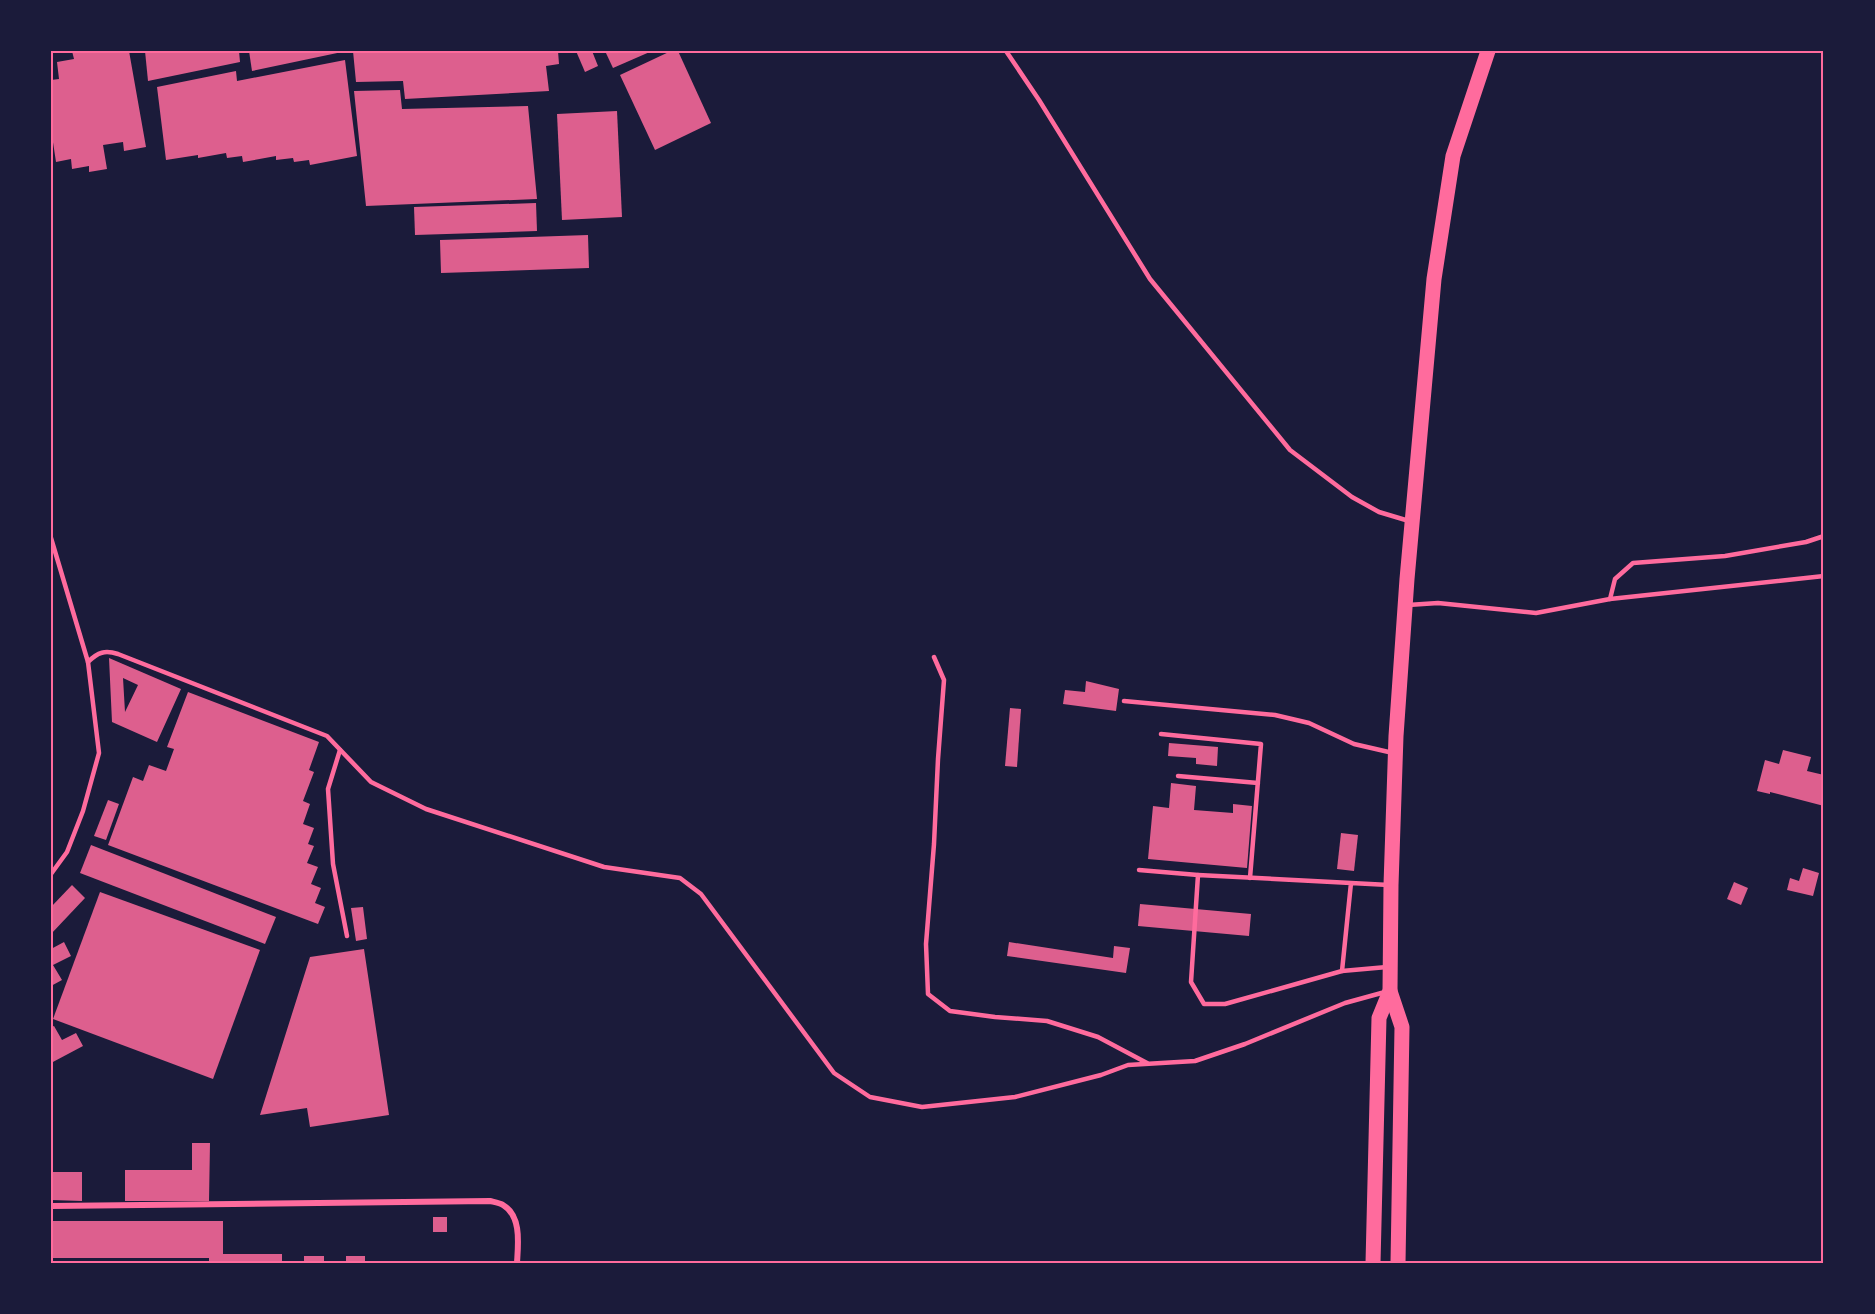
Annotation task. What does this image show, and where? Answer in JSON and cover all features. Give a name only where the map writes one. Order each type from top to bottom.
[{"type":"main road","points":[[1373,1263],[1379,1018],[1390,991],[1395,753],[1405,606],[1434,279],[1453,156],[1488,51]]},
{"type":"main road","points":[[1390,991],[1402,1027],[1398,1263]]},
{"type":"street","points":[[51,1206],[490,1201],[504,1206],[513,1216],[518,1234],[518,1263]]},
{"type":"lane","points":[[1006,51],[1150,279],[1290,450],[1352,497],[1379,512],[1412,522]]},
{"type":"lane","points":[[1610,599],[1615,579],[1633,563],[1725,556],[1806,542],[1824,536]]},
{"type":"lane","points":[[51,538],[88,662],[99,753],[67,852],[51,874]]},
{"type":"lane","points":[[1405,606],[1438,603],[1536,613],[1610,599],[1824,576]]},
{"type":"lane","points":[[88,662],[96,655],[107,651],[118,654],[327,736],[371,782],[426,809],[604,867],[680,878],[701,894],[834,1073],[870,1097],[922,1107],[1015,1097],[1101,1075],[1128,1065],[1195,1061],[1245,1044],[1345,1003],[1390,991]]},
{"type":"lane","points":[[934,657],[944,680],[926,944],[928,994],[950,1011],[1047,1021],[1098,1037],[1147,1063]]},
{"type":"lane","points":[[1124,701],[1275,715],[1309,723],[1354,744],[1395,753]]},
{"type":"lane","points":[[1161,734],[1261,744],[1250,878]]},
{"type":"lane","points":[[340,750],[328,789],[333,864],[347,936]]},
{"type":"lane","points":[[1178,776],[1258,783]]},
{"type":"lane","points":[[1139,870],[1391,885]]},
{"type":"lane","points":[[1198,875],[1191,982],[1204,1004],[1226,1004],[1342,971],[1391,967]]},
{"type":"lane","points":[[1342,971],[1351,883]]},
{"type":"building","points":[[72,51],[129,51],[146,147],[124,151],[123,142],[103,145],[107,169],[89,172],[89,166],[72,169],[71,159],[56,162],[51,129],[51,80],[59,79],[57,62],[74,59]]},
{"type":"building","points":[[145,51],[239,51],[240,62],[148,81]]},
{"type":"building","points":[[249,51],[342,51],[342,52],[252,71]]},
{"type":"building","points":[[353,51],[558,51],[559,64],[546,66],[549,91],[405,99],[403,81],[356,82]]},
{"type":"building","points":[[576,51],[592,51],[598,66],[585,72]]},
{"type":"building","points":[[605,51],[652,51],[613,68]]},
{"type":"building","points":[[671,51],[678,51],[711,123],[655,150],[620,75]]},
{"type":"building","points":[[345,60],[357,156],[310,165],[309,160],[294,162],[293,158],[276,160],[276,156],[243,162],[242,156],[227,158],[226,153],[166,160],[157,87],[236,71],[237,81]]},
{"type":"building","points":[[400,90],[402,109],[528,106],[537,199],[366,206],[354,91]]},
{"type":"building","points":[[617,111],[622,217],[562,220],[557,114]]},
{"type":"building","points":[[536,203],[537,231],[415,235],[414,207]]},
{"type":"building","points":[[588,235],[589,268],[441,273],[440,240]]},
{"type":"building","points":[[109,658],[181,689],[157,742],[112,722]],"holes":[[[123,678],[138,685],[125,712]]]},
{"type":"building","points":[[1086,681],[1119,689],[1116,711],[1063,704],[1065,690],[1085,692]]},
{"type":"building","points":[[188,692],[319,742],[309,770],[314,772],[303,801],[310,804],[303,824],[314,828],[308,844],[314,846],[307,863],[318,867],[311,884],[321,888],[315,903],[325,907],[318,924],[108,845],[133,777],[143,781],[149,765],[166,771],[174,749],[167,747]]},
{"type":"building","points":[[1010,708],[1021,709],[1017,767],[1005,766]]},
{"type":"building","points":[[1169,743],[1218,747],[1217,766],[1196,764],[1196,758],[1168,756]]},
{"type":"building","points":[[1783,750],[1811,757],[1807,771],[1824,775],[1824,806],[1770,792],[1770,794],[1757,791],[1765,760],[1779,764]]},
{"type":"building","points":[[1171,783],[1196,786],[1194,810],[1233,813],[1233,804],[1252,806],[1247,868],[1148,859],[1153,806],[1169,808]]},
{"type":"building","points":[[108,800],[119,804],[106,840],[94,836]]},
{"type":"building","points":[[1341,833],[1358,835],[1354,871],[1337,869]]},
{"type":"building","points":[[91,845],[276,917],[265,944],[80,873]]},
{"type":"building","points":[[1803,868],[1819,873],[1813,896],[1787,890],[1790,878],[1799,881]]},
{"type":"building","points":[[1734,882],[1748,888],[1741,905],[1727,899]]},
{"type":"building","points":[[72,885],[85,898],[51,934],[51,907]]},
{"type":"building","points":[[100,892],[260,950],[213,1079],[53,1019]]},
{"type":"building","points":[[1140,904],[1251,914],[1249,936],[1138,926]]},
{"type":"building","points":[[363,907],[367,939],[356,941],[351,908]]},
{"type":"building","points":[[64,942],[71,956],[53,965],[62,980],[51,986],[51,949]]},
{"type":"building","points":[[1009,942],[1113,958],[1114,946],[1130,948],[1126,973],[1007,956]]},
{"type":"building","points":[[364,949],[389,1115],[310,1127],[307,1108],[260,1115],[310,957]]},
{"type":"building","points":[[54,1026],[62,1040],[76,1033],[83,1046],[51,1063],[51,1027]]},
{"type":"building","points":[[192,1143],[210,1143],[209,1201],[125,1201],[125,1170],[192,1170]]},
{"type":"building","points":[[51,1172],[82,1172],[82,1201],[51,1200]]},
{"type":"building","points":[[433,1217],[447,1217],[447,1232],[433,1232]]},
{"type":"building","points":[[51,1221],[223,1221],[223,1254],[282,1254],[282,1263],[209,1263],[209,1258],[51,1258]]},
{"type":"building","points":[[304,1256],[324,1256],[324,1263],[296,1263],[296,1261],[304,1261]]},
{"type":"building","points":[[346,1256],[365,1256],[365,1263],[346,1263]]}]
